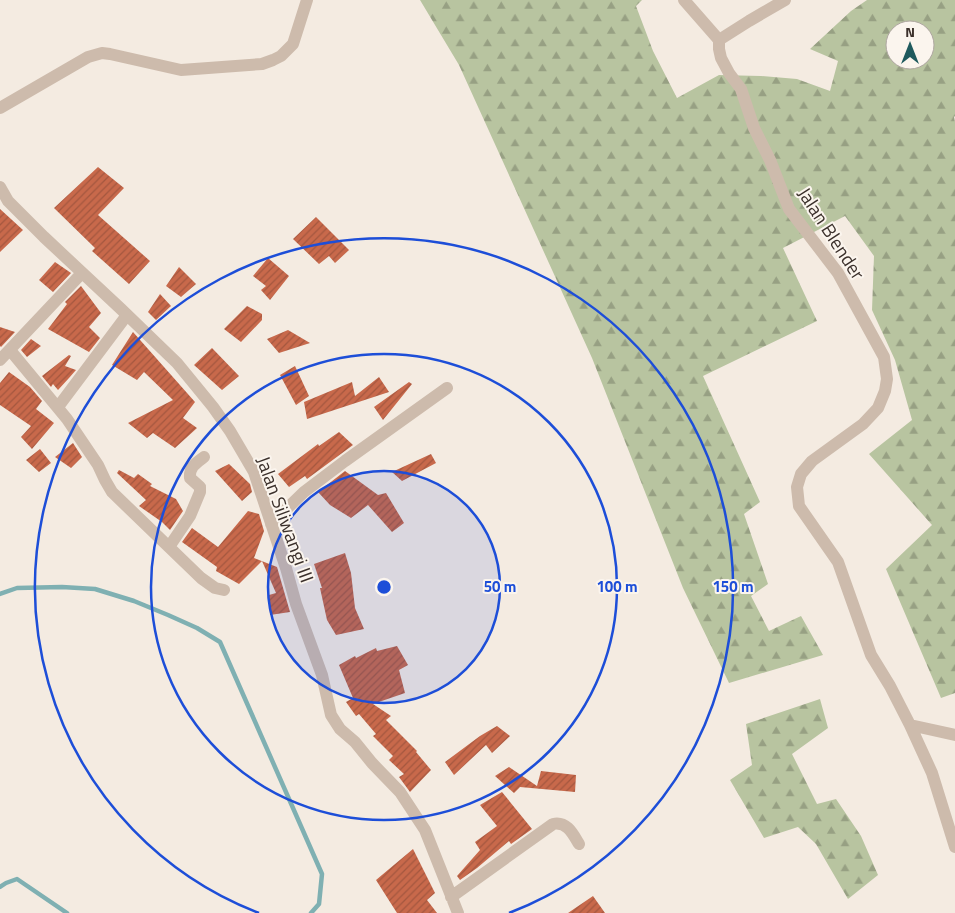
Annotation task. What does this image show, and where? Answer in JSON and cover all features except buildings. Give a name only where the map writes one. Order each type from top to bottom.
[{"type":"street","points":[[0,108],[88,57],[102,53],[181,70],[254,65],[268,62],[281,56],[293,44],[307,0]]},
{"type":"street","points":[[684,0],[718,40],[785,0]]},
{"type":"street","name":"Jalan Blender","points":[[718,40],[721,58],[741,89],[754,128],[770,160],[789,209],[838,273],[884,357],[887,378],[885,391],[878,408],[863,424],[812,461],[800,474],[797,487],[799,506],[838,562],[872,655],[910,725],[932,773],[955,847]]},
{"type":"street","name":"Jalan Siliwangi III","points":[[0,187],[8,201],[177,363],[230,431],[254,472],[296,604],[322,675],[331,714],[340,729],[355,742],[400,792],[426,830],[458,913]]},
{"type":"street","points":[[0,360],[82,273]]},
{"type":"street","points":[[58,407],[127,315]]},
{"type":"street","points":[[10,350],[58,407],[98,464],[112,492],[207,583],[215,588],[224,590]]},
{"type":"street","points":[[271,524],[304,492],[447,388]]},
{"type":"street","points":[[169,547],[190,516],[200,492],[200,487],[190,478],[190,470],[204,456]]},
{"type":"street","points":[[910,725],[955,735]]},
{"type":"street","points":[[451,897],[554,824],[560,823],[567,826],[579,844]]},
{"type":"green space","points":[[420,0],[642,0],[636,6],[653,51],[677,98],[719,75],[797,79],[830,91],[838,61],[810,49],[851,11],[867,0],[955,0],[955,693],[941,698],[886,569],[932,525],[869,454],[912,420],[895,360],[872,310],[874,256],[845,216],[783,248],[817,321],[703,376],[760,502],[744,514],[768,584],[751,596],[769,631],[801,616],[823,655],[729,683],[683,588],[592,358],[459,65]]},
{"type":"green space","points":[[820,699],[828,728],[792,754],[817,804],[836,799],[861,836],[878,875],[848,899],[816,844],[798,827],[764,838],[730,780],[752,765],[746,724]]},
{"type":"waterway","points":[[0,594],[17,588],[62,587],[95,589],[134,601],[168,615],[197,628],[220,642],[322,874],[319,904],[311,913]]},
{"type":"waterway","points":[[0,887],[17,879],[67,913]]}]
